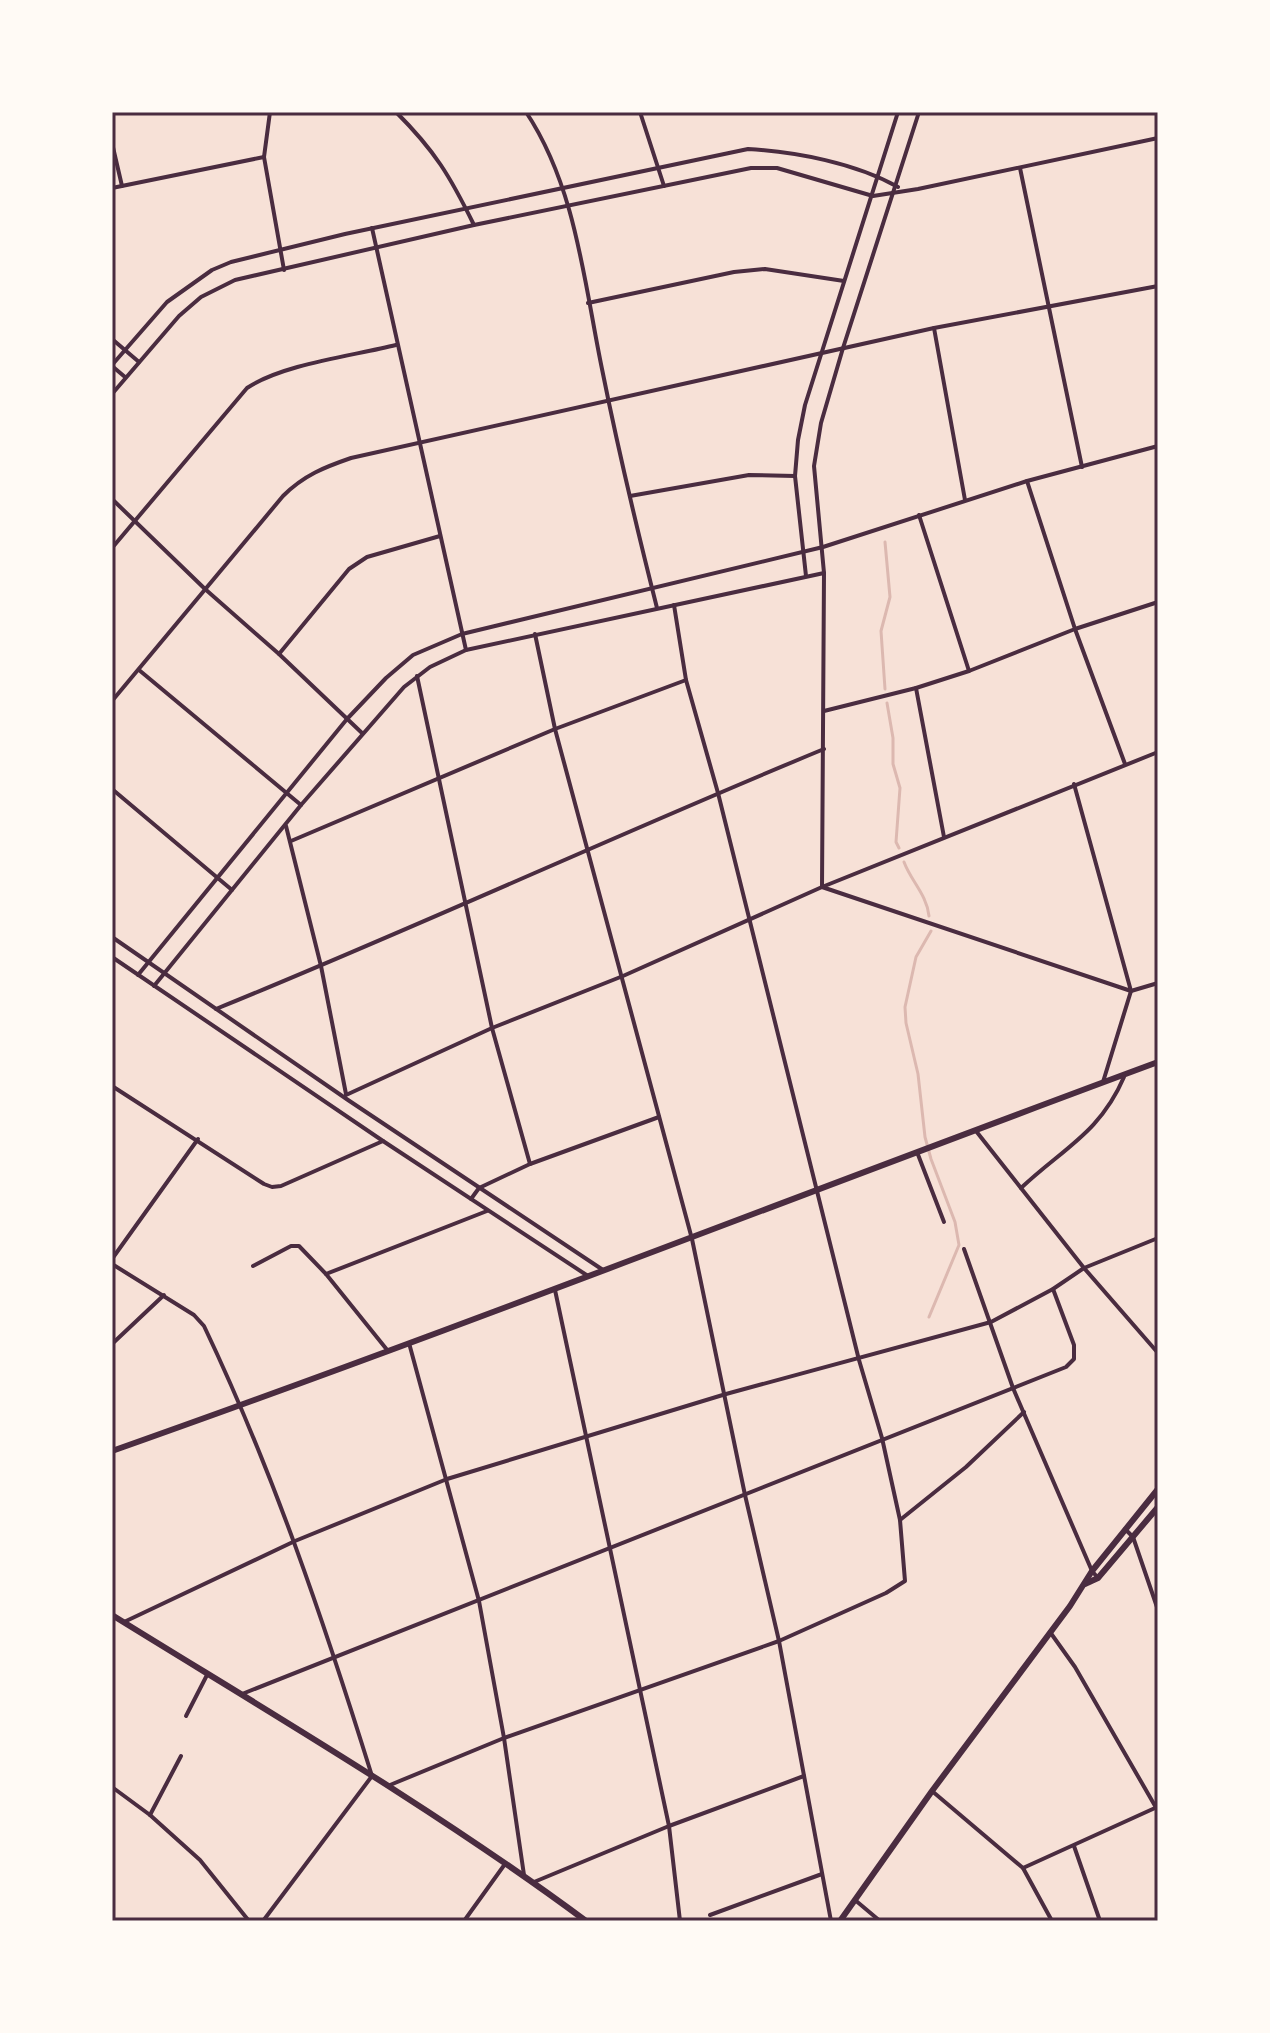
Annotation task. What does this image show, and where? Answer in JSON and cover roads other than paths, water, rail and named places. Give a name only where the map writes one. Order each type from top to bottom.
[{"type":"main road","points":[[112,1451],[590,1278],[975,1129],[1158,1062]]},
{"type":"main road","points":[[842,1919],[1092,1571],[1158,1489]]},
{"type":"main road","points":[[1085,1584],[1098,1578],[1158,1507]]},
{"type":"main road","points":[[112,1615],[372,1776],[534,1882],[586,1921]]},
{"type":"street","points":[[270,112],[264,157],[284,270]]},
{"type":"street","points":[[396,112],[425,141],[449,174],[474,225]]},
{"type":"street","points":[[526,112],[540,134],[568,206],[608,400],[657,608]]},
{"type":"street","points":[[640,112],[664,186]]},
{"type":"street","points":[[806,576],[795,476],[798,440],[821,352],[898,112]]},
{"type":"street","points":[[822,887],[824,573],[814,466],[821,423],[843,348],[919,112]]},
{"type":"street","points":[[126,378],[112,366],[167,302],[212,270],[231,262],[372,228],[748,149],[814,157],[879,177],[903,191],[1158,138]]},
{"type":"street","points":[[112,143],[122,186]]},
{"type":"street","points":[[112,188],[264,157]]},
{"type":"street","points":[[112,394],[179,316],[201,297],[235,280],[474,225],[751,168],[777,168],[873,196],[895,189]]},
{"type":"street","points":[[1020,168],[1082,467]]},
{"type":"street","points":[[372,228],[466,650]]},
{"type":"street","points":[[588,303],[734,272],[765,269],[844,281]]},
{"type":"street","points":[[112,701],[299,480],[321,468],[351,458],[821,352],[1158,286]]},
{"type":"street","points":[[934,328],[965,500]]},
{"type":"street","points":[[112,339],[139,362]]},
{"type":"street","points":[[112,548],[247,388],[262,378],[396,345]]},
{"type":"street","points":[[138,975],[347,719],[392,672],[413,655],[462,634],[823,547],[1027,481],[1158,446]]},
{"type":"street","points":[[630,496],[749,475],[795,476]]},
{"type":"street","points":[[1027,481],[1075,629],[1125,764]]},
{"type":"street","points":[[112,499],[362,733]]},
{"type":"street","points":[[919,515],[969,671]]},
{"type":"street","points":[[279,654],[349,569],[360,560],[440,536]]},
{"type":"street","points":[[154,986],[362,733],[417,676],[466,650],[824,573]]},
{"type":"street","points":[[824,711],[969,671],[1075,629],[1158,602]]},
{"type":"street","points":[[387,1786],[504,1738],[779,1641],[903,1584],[906,1576],[900,1520],[882,1438],[859,1360],[718,793],[686,680],[674,605]]},
{"type":"street","points":[[535,634],[555,729],[692,1239],[779,1641],[831,1921]]},
{"type":"street","points":[[139,670],[301,805]]},
{"type":"street","points":[[417,676],[492,1028],[530,1164]]},
{"type":"street","points":[[291,841],[555,729],[686,680]]},
{"type":"street","points":[[916,688],[944,837]]},
{"type":"street","points":[[216,1009],[825,748]]},
{"type":"street","points":[[347,1098],[492,1028],[623,976],[822,887],[1158,752]]},
{"type":"street","points":[[1074,784],[1131,991],[1103,1082]]},
{"type":"street","points":[[112,789],[232,890]]},
{"type":"street","points":[[286,825],[321,966],[347,1098]]},
{"type":"street","points":[[822,887],[1131,991],[1158,983]]},
{"type":"street","points":[[112,937],[605,1272]]},
{"type":"street","points":[[112,957],[590,1278]]},
{"type":"street","points":[[1021,1188],[1091,1130],[1106,1110],[1125,1074]]},
{"type":"street","points":[[112,1086],[272,1187],[383,1141]]},
{"type":"street","points":[[471,1199],[479,1188],[530,1164],[659,1117]]},
{"type":"street","points":[[975,1129],[1084,1268],[1158,1353]]},
{"type":"street","points":[[198,1139],[112,1261],[194,1315],[204,1326],[242,1405],[295,1541],[372,1776],[263,1921]]},
{"type":"street","points":[[920,1151],[944,1222]]},
{"type":"street","points":[[326,1274],[488,1211]]},
{"type":"street","points":[[124,1622],[295,1541],[447,1479],[726,1394],[991,1322],[1053,1289],[1084,1268],[1158,1238]]},
{"type":"street","points":[[253,1266],[291,1246],[299,1246],[326,1274],[388,1351]]},
{"type":"street","points":[[964,1249],[1013,1388],[1092,1571],[1098,1578]]},
{"type":"street","points":[[242,1694],[1066,1367],[1074,1359],[1074,1345],[1053,1289]]},
{"type":"street","points":[[555,1290],[669,1826],[680,1921]]},
{"type":"street","points":[[112,1344],[164,1295]]},
{"type":"street","points":[[409,1343],[479,1601],[504,1738],[524,1877]]},
{"type":"street","points":[[900,1520],[955,1476],[1024,1412]]},
{"type":"street","points":[[1125,1529],[1133,1537],[1158,1610]]},
{"type":"street","points":[[1023,1868],[1157,1809],[1075,1667],[1050,1632]]},
{"type":"street","points":[[186,1716],[209,1673]]},
{"type":"street","points":[[150,1815],[181,1756]]},
{"type":"street","points":[[534,1882],[669,1826],[804,1776]]},
{"type":"street","points":[[112,1787],[150,1815],[200,1860],[249,1921]]},
{"type":"street","points":[[932,1791],[1023,1868],[1052,1921]]},
{"type":"street","points":[[1074,1846],[1100,1921]]},
{"type":"street","points":[[464,1921],[505,1864]]},
{"type":"street","points":[[710,1915],[822,1874]]},
{"type":"street","points":[[855,1900],[880,1921]]},
{"type":"waterway","points":[[885,542],[890,597],[881,631],[885,689]]},
{"type":"waterway","points":[[887,703],[893,738],[893,764],[900,788],[896,842],[899,848]]},
{"type":"waterway","points":[[904,862],[925,901],[929,916]]},
{"type":"waterway","points":[[929,1317],[959,1245],[955,1222],[925,1137],[918,1074],[906,1023],[905,1007],[916,957],[931,931]]}]
